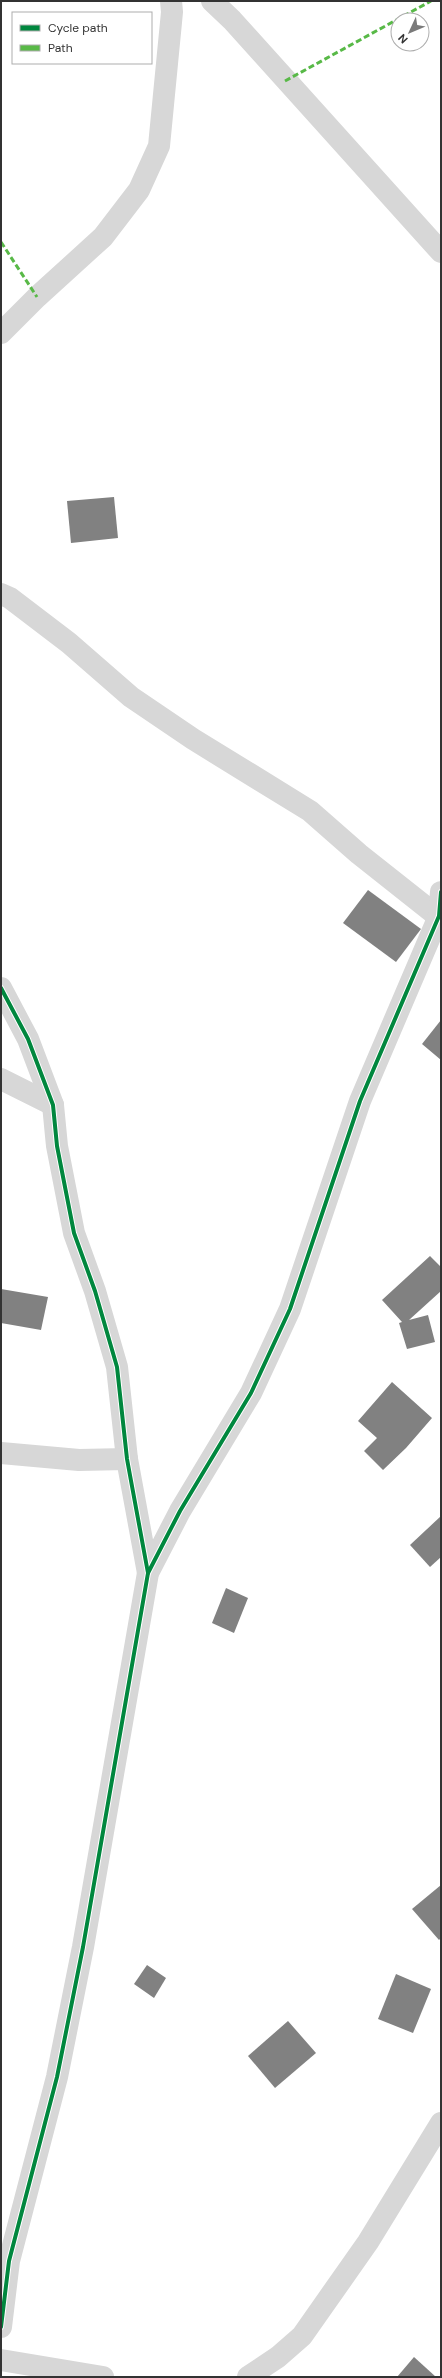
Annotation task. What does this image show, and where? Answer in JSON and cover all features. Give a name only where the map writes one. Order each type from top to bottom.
[{"type":"street","points":[[1,333],[37,297],[103,237],[139,190],[159,146],[172,1]]},
{"type":"street","points":[[212,1],[232,20],[441,252]]},
{"type":"street","points":[[1,594],[10,598],[69,643],[131,697],[193,740],[310,811],[359,854],[440,918]]},
{"type":"street","points":[[1,2327],[8,2261],[56,2084],[148,1573],[180,1511],[251,1393],[290,1309],[360,1100],[440,918],[441,892]]},
{"type":"street","points":[[1,988],[28,1039],[53,1105],[56,1146],[74,1233],[95,1291],[117,1367],[128,1459],[148,1573]]},
{"type":"street","points":[[1,1079],[53,1105]]},
{"type":"street","points":[[1,1453],[79,1460],[128,1459]]},
{"type":"street","points":[[248,2377],[278,2357],[302,2336],[368,2242],[441,2123]]},
{"type":"street","points":[[1,2360],[103,2377]]},
{"type":"building","points":[[114,497],[118,538],[71,543],[67,501]]},
{"type":"building","points":[[368,890],[421,929],[396,962],[343,923]]},
{"type":"building","points":[[441,1020],[441,1060],[422,1044]]},
{"type":"building","points":[[430,1256],[441,1267],[441,1291],[409,1320],[428,1315],[435,1342],[407,1349],[399,1323],[402,1322],[382,1300]]},
{"type":"building","points":[[1,1289],[48,1297],[41,1330],[1,1323]]},
{"type":"building","points":[[392,1382],[432,1418],[406,1448],[383,1470],[364,1451],[377,1438],[358,1421]]},
{"type":"building","points":[[441,1516],[441,1557],[430,1567],[410,1545]]},
{"type":"building","points":[[226,1588],[248,1598],[234,1633],[212,1623]]},
{"type":"building","points":[[441,1885],[441,1938],[439,1940],[412,1909]]},
{"type":"building","points":[[147,1965],[166,1978],[154,1998],[134,1984]]},
{"type":"building","points":[[396,1974],[431,1989],[413,2033],[378,2019]]},
{"type":"building","points":[[288,2021],[316,2053],[275,2088],[248,2056]]},
{"type":"building","points":[[414,2357],[436,2377],[397,2377]]},
{"type":"marked path","points":[[285,81],[431,1]]},
{"type":"marked path","points":[[1,242],[37,297]]},
{"type":"cycle path","points":[[1,2327],[9,2261],[57,2077],[83,1947],[148,1573],[180,1511],[251,1393],[290,1309],[360,1101],[439,916],[441,892]]},
{"type":"cycle path","points":[[1,988],[28,1039],[53,1105],[57,1146],[74,1233],[95,1291],[117,1367],[127,1459],[148,1573]]}]
